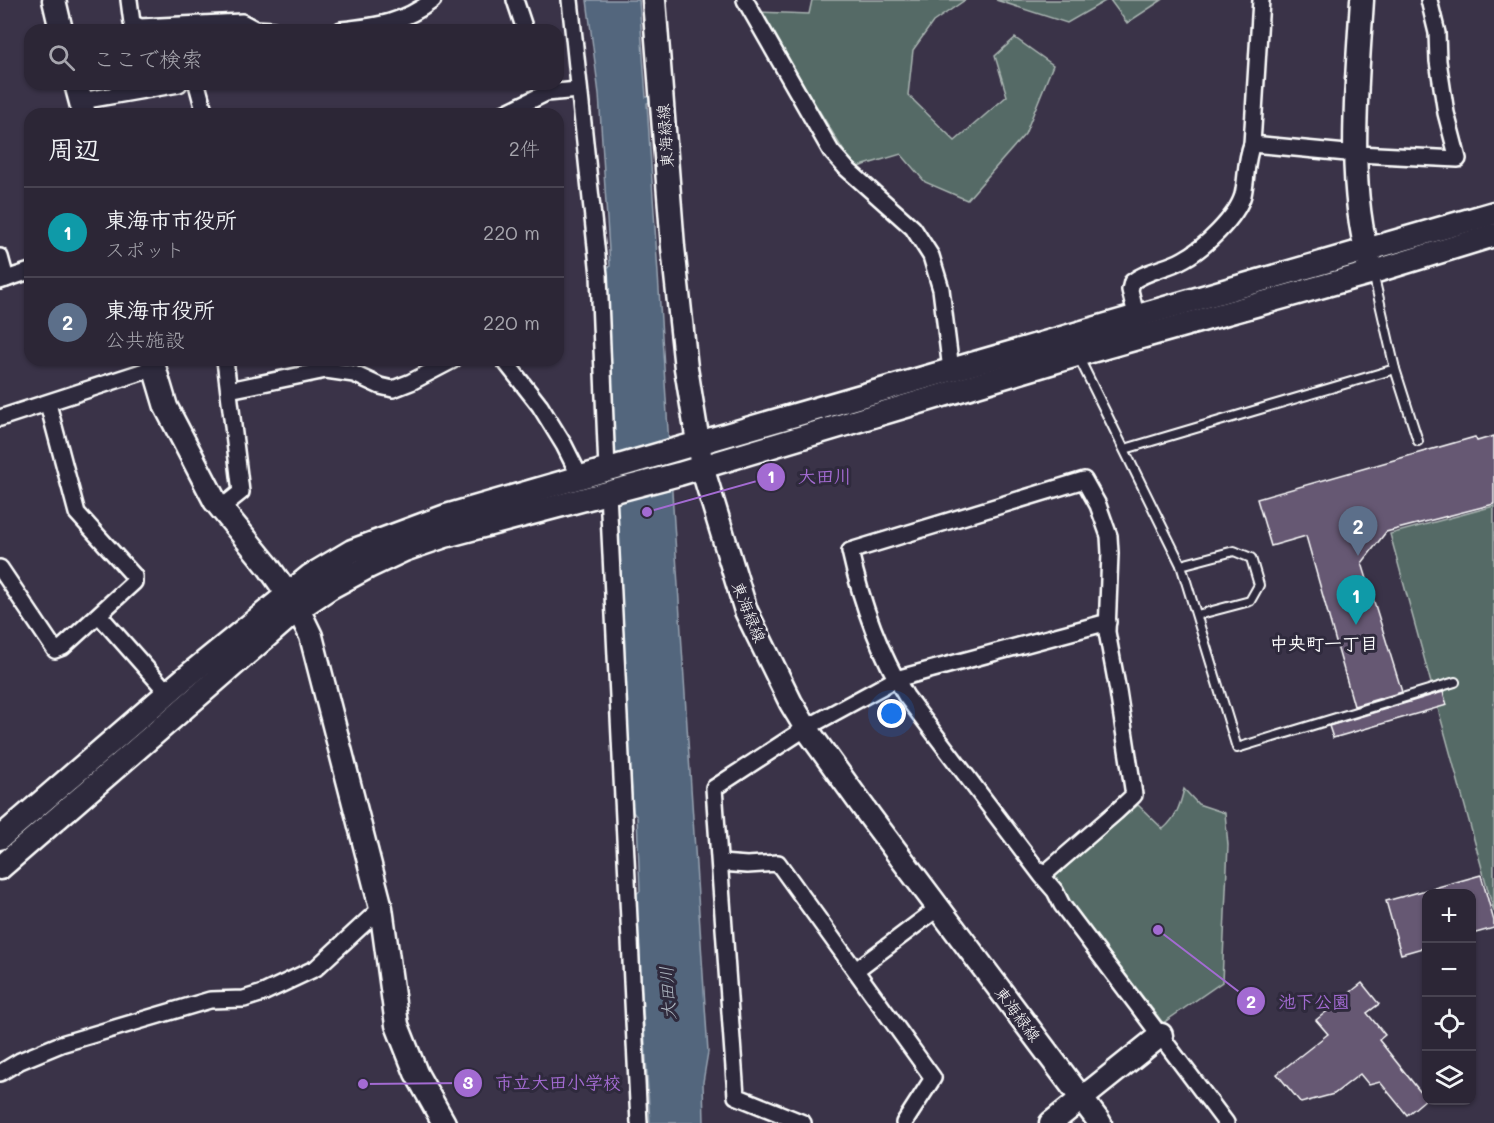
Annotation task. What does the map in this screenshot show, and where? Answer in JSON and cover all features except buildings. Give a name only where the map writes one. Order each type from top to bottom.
[{"type":"street","points":[[54,0],[60,24]]},
{"type":"street","points":[[129,0],[134,24]]},
{"type":"street","points":[[387,24],[418,11],[433,0]]},
{"type":"street","points":[[515,0],[523,24]]},
{"type":"street","points":[[570,0],[599,274],[611,480],[639,1123]]},
{"type":"street","name":"東海緑線","points":[[654,0],[673,247],[686,368],[689,446],[702,467],[746,611],[791,703],[806,728],[1100,1123]]},
{"type":"street","points":[[745,0],[831,151],[847,169],[913,228],[931,256],[941,289],[951,370]]},
{"type":"street","points":[[1136,315],[1130,290],[1132,282],[1142,275],[1186,258],[1224,227],[1239,205],[1243,194],[1246,161],[1252,144],[1261,0]]},
{"type":"street","points":[[1362,0],[1356,154],[1361,225],[1373,272]]},
{"type":"street","points":[[1252,144],[1356,154],[1458,159],[1446,113],[1438,61],[1437,33],[1429,0]]},
{"type":"street","points":[[195,24],[231,22],[246,24]]},
{"type":"street","points":[[80,100],[142,90]]},
{"type":"street","points":[[198,90],[203,108]]},
{"type":"street","points":[[513,108],[542,90]]},
{"type":"street","points":[[564,90],[578,90]]},
{"type":"street","points":[[0,868],[293,601],[310,576],[352,551],[446,516],[580,477],[611,480],[679,474],[1072,345],[1136,315],[1494,213]]},
{"type":"street","points":[[0,838],[168,693],[293,601],[331,587],[404,550],[611,480],[689,446],[951,370],[1072,345],[1373,272],[1494,235]]},
{"type":"street","points":[[0,257],[3,280],[24,272]]},
{"type":"street","points":[[0,418],[48,404],[148,366]]},
{"type":"street","points":[[154,366],[166,407],[220,508],[268,566],[293,601],[311,636],[381,908],[397,1025],[416,1073],[444,1123]]},
{"type":"street","points":[[220,508],[241,492],[226,366]]},
{"type":"street","points":[[229,390],[326,370],[354,374],[380,386],[393,389],[442,366]]},
{"type":"street","points":[[509,366],[540,406],[580,477]]},
{"type":"street","points":[[0,568],[55,650],[63,647],[134,582],[134,576],[77,513],[48,404]]},
{"type":"street","points":[[1042,876],[1134,795],[1107,632],[1109,536],[1098,505],[1084,480],[850,551],[869,616],[896,680],[913,705],[1226,1123]]},
{"type":"street","points":[[99,615],[168,693]]},
{"type":"street","points":[[803,1123],[736,1095],[714,788],[806,728],[896,680],[1108,622]]},
{"type":"street","points":[[721,863],[747,865],[778,862],[933,1078],[904,1123]]},
{"type":"street","points":[[0,1073],[20,1061],[61,1044],[210,1000],[244,999],[264,993],[316,968],[381,908]]},
{"type":"street","points":[[856,970],[938,908]]},
{"type":"street","points":[[1051,1123],[1161,1035]]},
{"type":"lane","points":[[1373,272],[1395,369],[1418,441]]},
{"type":"lane","points":[[1072,345],[1181,565],[1237,748],[1455,682]]},
{"type":"lane","points":[[1125,449],[1395,369]]},
{"type":"lane","points":[[1181,565],[1234,551],[1251,558],[1259,585],[1250,601],[1197,615]]},
{"type":"green space","points":[[812,0],[965,0],[933,22],[913,50],[908,95],[955,141],[1007,96],[995,56],[1015,38],[1053,65],[1025,134],[967,200],[925,182],[901,154],[854,168],[759,12],[809,14]]},
{"type":"green space","points":[[996,0],[1107,0],[1067,23]]},
{"type":"green space","points":[[1110,0],[1162,0],[1127,23]]},
{"type":"green space","points":[[1494,506],[1494,912],[1390,534]]},
{"type":"green space","points":[[1184,789],[1198,804],[1225,813],[1228,845],[1222,982],[1163,1023],[1052,878],[1138,805],[1163,829],[1177,811]]},
{"type":"water","points":[[587,0],[639,0],[646,97],[652,97],[652,102],[647,103],[708,1052],[703,1082],[704,1123],[650,1123],[636,894],[640,891],[637,817],[633,812],[609,411],[604,270],[610,266],[599,94]]},
{"type":"place","name":"大田川","points":[[647,512]]},
{"type":"place","name":"東海市役所","points":[[1358,556]]},
{"type":"place","name":"東海市市役所","points":[[1356,625]]},
{"type":"place","name":"池下公園","points":[[1158,930]]},
{"type":"place","name":"市立大田小学校","points":[[363,1084]]},
{"type":"district","name":"中央町一丁目","points":[[1324,644]]}]
